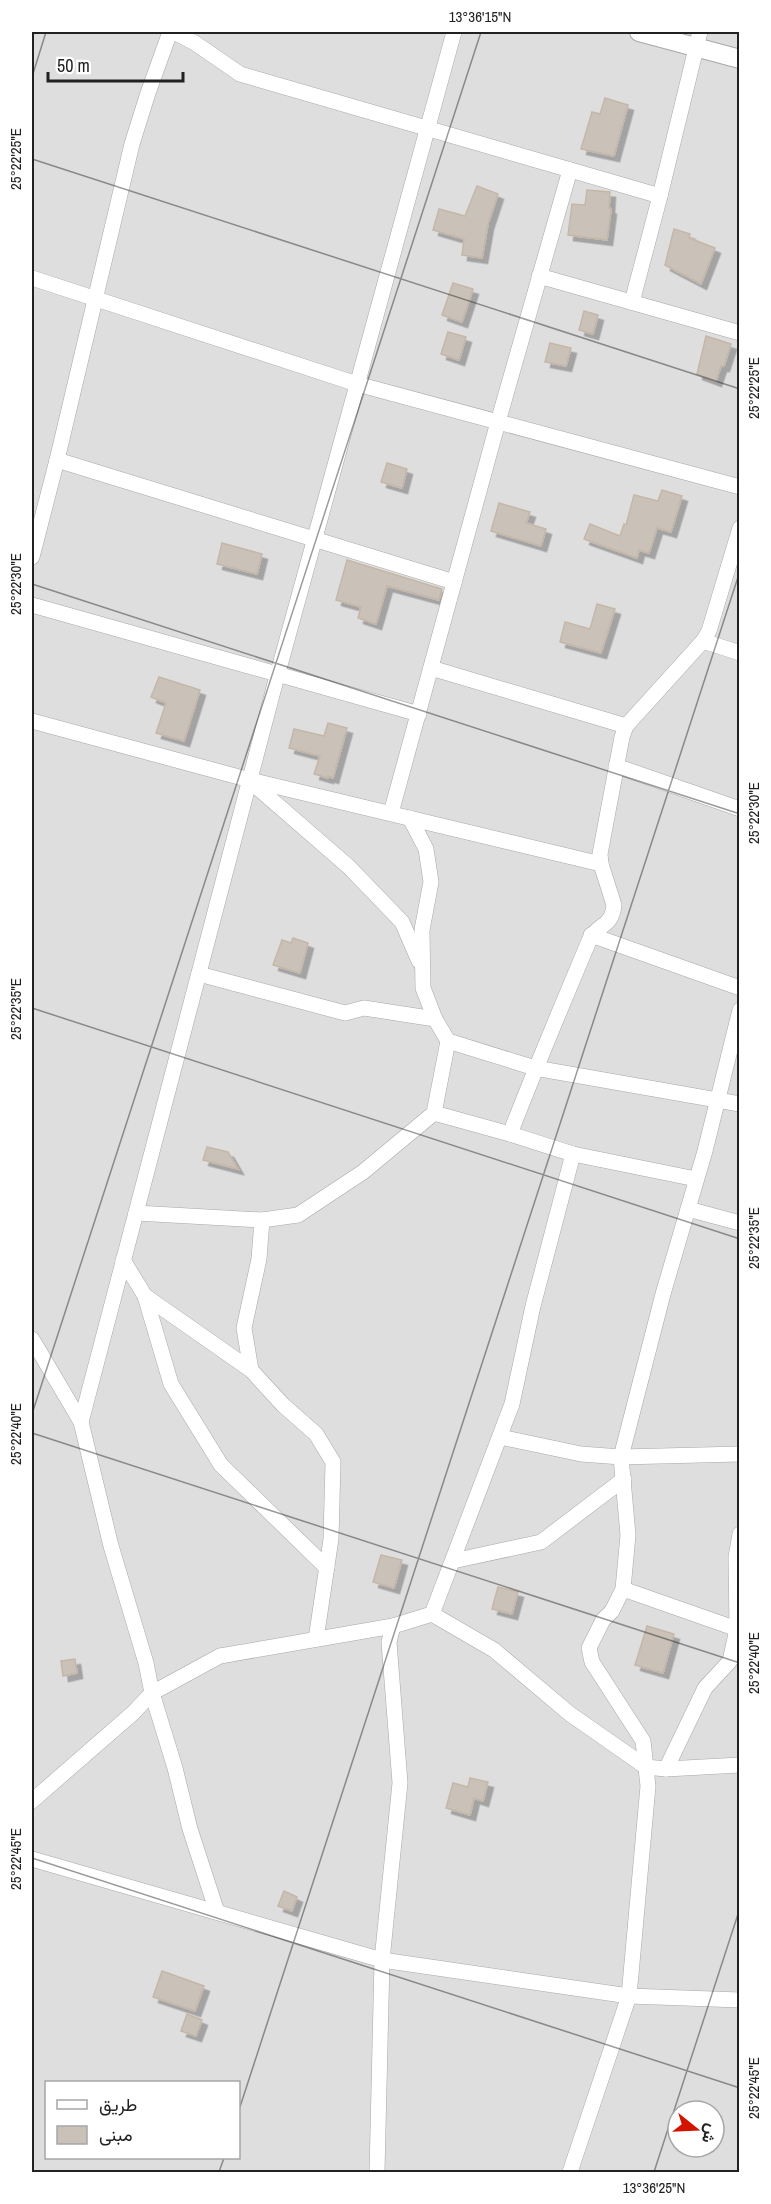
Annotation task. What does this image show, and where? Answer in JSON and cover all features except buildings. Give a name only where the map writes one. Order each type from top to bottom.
[{"type":"street","points":[[32,557],[134,134],[172,32],[195,43],[240,74],[660,196]]},
{"type":"street","points":[[81,1422],[278,675],[454,32]]},
{"type":"street","points":[[639,32],[698,39],[740,59]]},
{"type":"street","points":[[632,302],[698,39]]},
{"type":"street","points":[[391,813],[498,422],[570,171]]},
{"type":"street","points":[[539,276],[740,333]]},
{"type":"street","points":[[32,278],[357,384],[740,487]]},
{"type":"street","points":[[57,460],[454,582]]},
{"type":"street","points":[[510,1134],[591,935],[611,919],[614,912],[614,905],[600,864],[616,766],[626,726],[703,641],[709,631],[740,528]]},
{"type":"street","points":[[32,605],[419,714]]},
{"type":"street","points":[[703,641],[740,653]]},
{"type":"street","points":[[431,668],[626,726]]},
{"type":"street","points":[[32,721],[250,780],[600,864]]},
{"type":"street","points":[[616,766],[740,809]]},
{"type":"street","points":[[250,780],[349,867],[402,922],[423,970]]},
{"type":"street","points":[[136,1213],[262,1220],[298,1215],[363,1172],[434,1113],[448,1041],[435,1019],[423,988],[422,930],[431,882],[426,849],[410,818]]},
{"type":"street","points":[[591,935],[740,988]]},
{"type":"street","points":[[199,974],[345,1013],[364,1008],[435,1019]]},
{"type":"street","points":[[570,2172],[629,1996],[648,1786],[643,1741],[592,1662],[589,1648],[603,1620],[612,1611],[623,1589],[628,1535],[621,1457],[663,1294],[719,1099],[740,1010]]},
{"type":"street","points":[[448,1041],[535,1068],[740,1104]]},
{"type":"street","points":[[434,1113],[573,1154],[696,1179]]},
{"type":"street","points":[[432,1614],[512,1404],[533,1306],[573,1154]]},
{"type":"street","points":[[688,1209],[740,1223]]},
{"type":"street","points":[[250,1370],[244,1328],[259,1259],[262,1220]]},
{"type":"street","points":[[123,1260],[145,1296],[171,1384],[221,1466],[327,1568]]},
{"type":"street","points":[[145,1296],[250,1370],[283,1406],[316,1434],[333,1462],[331,1539],[316,1639]]},
{"type":"street","points":[[32,1339],[81,1422],[111,1546],[146,1663],[152,1693],[175,1768],[190,1829],[218,1912]]},
{"type":"street","points":[[500,1437],[581,1454],[621,1457],[740,1454]]},
{"type":"street","points":[[453,1561],[541,1542],[624,1479]]},
{"type":"street","points":[[666,1769],[705,1688],[735,1666],[736,1557],[740,1534]]},
{"type":"street","points":[[623,1589],[737,1629]]},
{"type":"street","points":[[32,1801],[133,1713],[152,1693],[220,1656],[393,1626],[432,1614],[494,1650],[570,1714],[646,1767],[666,1769],[740,1765]]},
{"type":"street","points":[[377,2172],[382,1960],[400,1783],[389,1642],[393,1626]]},
{"type":"street","points":[[32,1859],[382,1960],[629,1996],[740,2000]]},
{"type":"shaded area","points":[[32,32],[739,32],[739,2172],[32,2172]]}]
